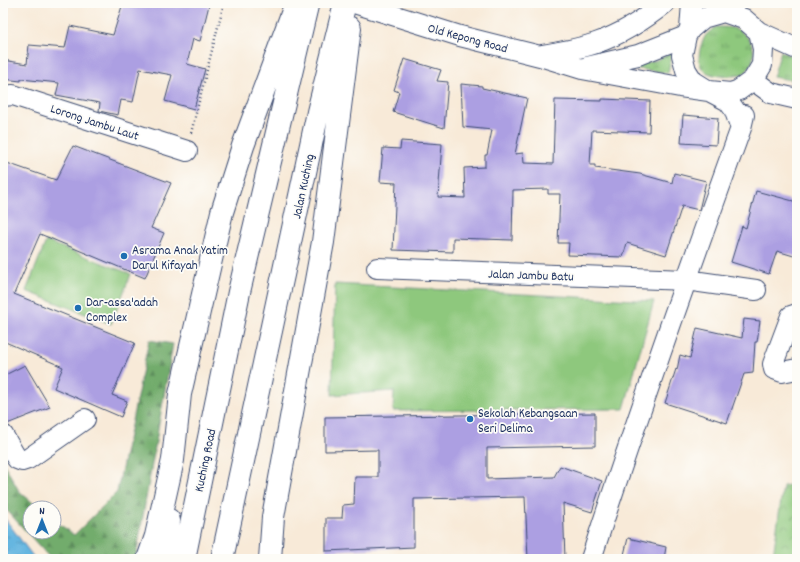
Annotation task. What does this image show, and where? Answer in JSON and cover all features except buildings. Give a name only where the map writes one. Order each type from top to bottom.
[{"type":"highway","points":[[294,27],[296,3]]},
{"type":"highway","points":[[167,559],[173,460],[180,394],[222,212],[243,146],[294,27],[308,3]]},
{"type":"highway","name":"Jalan Kuching","points":[[222,559],[318,112],[342,42],[344,3]]},
{"type":"highway","points":[[269,556],[273,517],[323,242],[342,42],[354,3]]},
{"type":"highway","name":"Kuching Road","points":[[184,559],[294,27]]},
{"type":"highway","points":[[148,559],[156,536],[173,460]]},
{"type":"street","name":"Old Kepong Road","points":[[354,3],[400,10],[460,36],[540,56],[582,69],[632,79],[709,91]]},
{"type":"street","points":[[540,56],[596,44],[620,33],[646,18],[665,3]]},
{"type":"street","points":[[692,3],[688,32],[682,55],[686,70],[693,80],[709,91],[728,101],[734,109],[741,128]]},
{"type":"street","points":[[582,69],[638,55],[688,32],[703,18],[724,12],[741,11],[759,32],[797,49]]},
{"type":"street","points":[[591,559],[623,461],[741,128],[749,84],[762,65],[763,49],[759,32]]},
{"type":"street","points":[[709,91],[731,93],[749,84],[797,99]]},
{"type":"street","name":"Lorong Jambu Laut","points":[[3,96],[13,95],[187,151]]},
{"type":"street","name":"Jalan Jambu Batu","points":[[377,268],[686,280],[756,290]]},
{"type":"street","points":[[797,314],[791,316],[773,364],[774,369],[782,372],[797,369]]},
{"type":"street","points":[[3,435],[17,460],[22,461],[28,459],[85,419]]},
{"type":"path","points":[[187,151],[224,3]]},
{"type":"green space","points":[[716,27],[729,27],[737,29],[750,41],[754,56],[750,66],[743,75],[715,75],[702,69],[699,60],[700,49],[706,35]]},
{"type":"green space","points":[[781,51],[797,59],[797,81],[773,77]]},
{"type":"green space","points":[[672,52],[668,73],[626,67],[655,61]]},
{"type":"green space","points":[[46,241],[131,274],[111,324],[26,291]]},
{"type":"green space","points":[[335,284],[654,301],[624,409],[393,411],[394,391],[332,395]]},
{"type":"green space","points":[[149,340],[173,344],[136,556],[132,559],[51,559],[34,540],[62,540],[62,526],[74,535],[117,492]]},
{"type":"green space","points":[[3,462],[19,491],[30,500],[22,500],[22,527],[3,506]]},
{"type":"green space","points":[[797,484],[797,552],[773,556],[783,486]]},
{"type":"water","points":[[3,516],[32,555],[36,559],[3,559]]},
{"type":"place","name":"Asrama Anak Yatim Darul Kifayah","points":[[124,256]]},
{"type":"place","name":"Dar-assa'adah Complex","points":[[78,308]]},
{"type":"place","name":"Sekolah Kebangsaan Seri Delima","points":[[470,419]]}]
